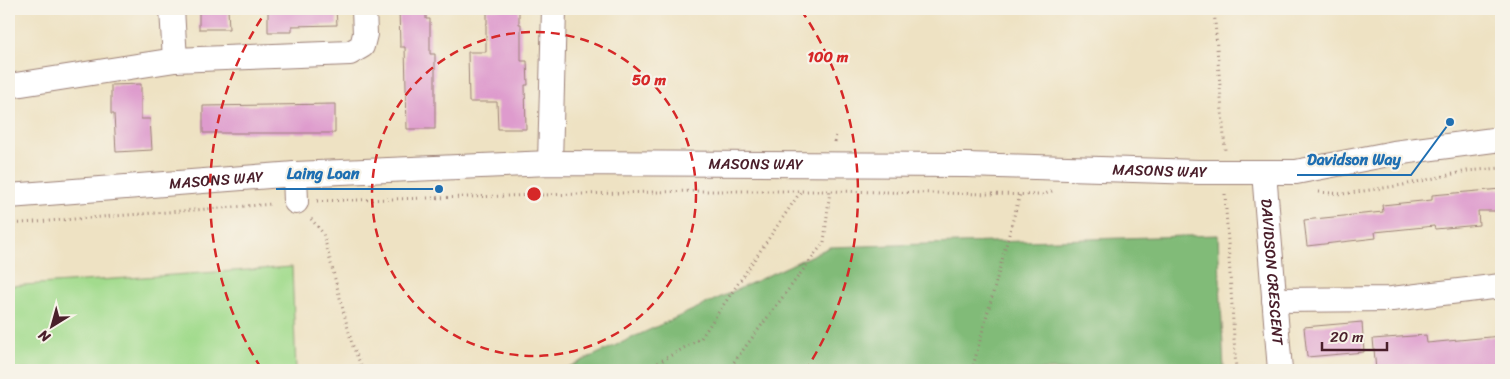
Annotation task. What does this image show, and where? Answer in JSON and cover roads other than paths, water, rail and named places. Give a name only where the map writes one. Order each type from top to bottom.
[{"type":"street","points":[[172,9],[175,60]]},
{"type":"street","points":[[9,86],[175,60],[350,53],[362,46],[364,9]]},
{"type":"street","points":[[550,163],[554,9]]},
{"type":"street","name":"MASONS WAY","points":[[9,196],[294,174],[550,163],[966,165],[1199,172],[1296,172],[1394,153],[1501,139]]},
{"type":"street","name":"DAVIDSON CRESCENT","points":[[1264,172],[1280,370]]},
{"type":"street","points":[[294,174],[296,202]]},
{"type":"street","points":[[1274,300],[1392,299],[1501,286]]},
{"type":"place","name":"Davidson Way","points":[[1450,122]]},
{"type":"place","name":"Laing Loan","points":[[439,189]]}]
